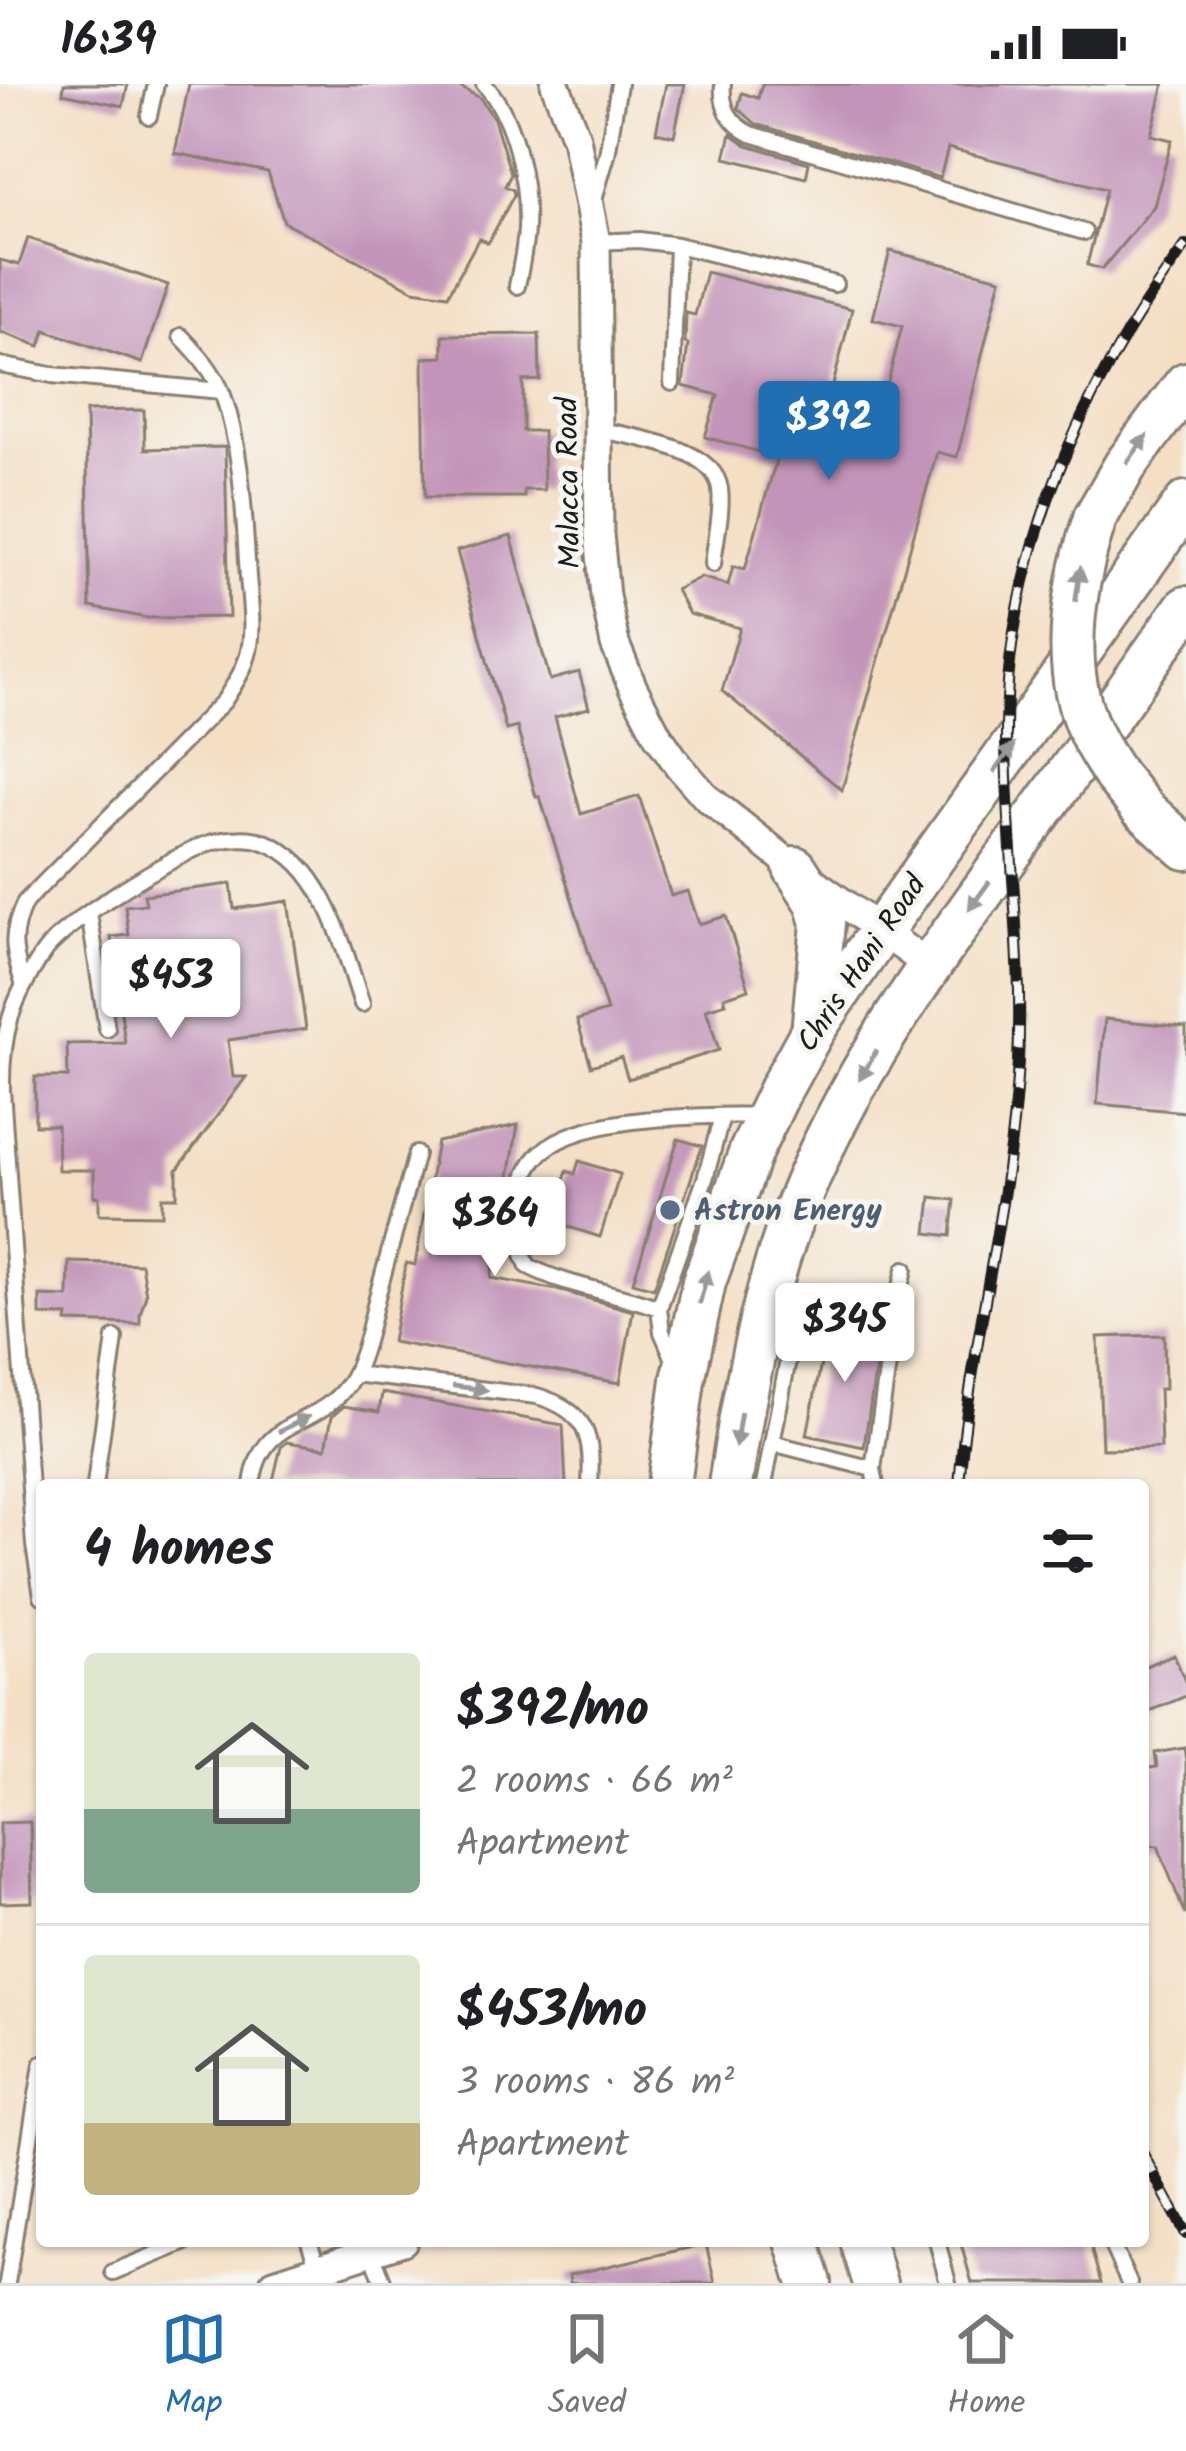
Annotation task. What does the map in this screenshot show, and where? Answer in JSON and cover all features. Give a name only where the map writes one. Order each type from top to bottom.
[{"type":"main road","points":[[1186,384],[1125,466],[1095,518],[1080,566],[1072,628],[1078,700],[1090,733],[1142,808],[1186,848]]},
{"type":"main road","name":"Chris Hani Road","points":[[669,1479],[704,1282],[767,1115],[813,1030],[1186,502]]},
{"type":"main road","name":"Chris Hani Road","points":[[731,1479],[742,1404],[780,1251],[815,1164],[867,1065],[928,965],[1186,608]]},
{"type":"main road","points":[[795,868],[818,902],[823,923],[813,1030]]},
{"type":"main road","points":[[799,2247],[809,2283]]},
{"type":"main road","points":[[864,2247],[874,2283]]},
{"type":"street","name":"Malacca Road","points":[[563,87],[596,242],[598,535],[604,596],[615,644],[633,688],[658,736],[707,798],[928,965]]},
{"type":"street","points":[[274,2283],[313,2254],[361,2247]]},
{"type":"lane","points":[[149,116],[156,84]]},
{"type":"lane","points":[[484,84],[505,112],[526,197],[526,234],[517,286]]},
{"type":"lane","points":[[591,212],[619,84]]},
{"type":"lane","points":[[723,84],[728,116],[751,134],[1084,232]]},
{"type":"lane","points":[[596,242],[677,245],[835,284]]},
{"type":"lane","points":[[672,383],[677,245]]},
{"type":"lane","points":[[24,986],[13,936],[25,902],[224,700],[250,649],[243,501],[231,424],[205,362],[181,336]]},
{"type":"lane","points":[[0,365],[52,375],[221,391]]},
{"type":"lane","points":[[600,430],[668,445],[709,466],[721,493],[712,564]]},
{"type":"lane","points":[[36,1558],[2,1090],[8,1019],[24,986],[47,947],[89,913],[141,878],[210,843],[231,838],[267,843],[303,867],[333,917],[362,1004]]},
{"type":"lane","points":[[89,913],[107,1029]]},
{"type":"lane","points":[[659,1308],[528,1266],[520,1241],[524,1178],[536,1157],[555,1142],[584,1131],[634,1121],[767,1115]]},
{"type":"lane","points":[[683,1380],[662,1332],[659,1308],[690,1226],[722,1116]]},
{"type":"lane","points":[[253,1479],[261,1449],[272,1436],[321,1410],[354,1374],[416,1154]]},
{"type":"lane","points":[[875,1479],[905,1269]]},
{"type":"lane","points":[[765,1479],[798,1308],[818,1298],[896,1309]]},
{"type":"lane","points":[[96,1479],[115,1338]]},
{"type":"lane","points":[[354,1374],[557,1402],[585,1430],[592,1450],[590,1479]]},
{"type":"lane","points":[[772,1443],[873,1468]]},
{"type":"lane","points":[[7,2283],[36,2102]]},
{"type":"lane","points":[[113,2272],[174,2247]]},
{"type":"lane","points":[[368,2247],[384,2283]]},
{"type":"lane","points":[[939,2247],[948,2283]]},
{"type":"lane","points":[[1113,2247],[1129,2283]]},
{"type":"building","points":[[64,84],[128,84],[123,106],[63,93]]},
{"type":"building","points":[[189,84],[454,84],[480,98],[494,119],[511,174],[505,186],[514,195],[488,243],[479,238],[448,295],[414,290],[284,222],[268,172],[175,153]]},
{"type":"building","points":[[666,84],[685,84],[674,136],[656,132]]},
{"type":"building","points":[[762,84],[1164,84],[1151,135],[1172,140],[1154,206],[1102,269],[1087,265],[1106,189],[948,148],[940,178],[756,124],[738,108],[742,93],[758,98]]},
{"type":"building","points":[[731,134],[747,145],[809,163],[806,178],[725,158]]},
{"type":"building","points":[[28,238],[168,285],[142,363],[45,330],[40,346],[0,332],[0,260],[19,265]]},
{"type":"building","points":[[890,251],[1001,278],[957,457],[937,452],[842,790],[722,691],[740,628],[689,614],[676,590],[701,577],[728,585],[733,566],[745,569],[777,457],[705,437],[718,395],[683,386],[686,313],[695,315],[706,272],[852,309],[833,385],[884,398],[902,326],[873,319]]},
{"type":"building","points":[[539,334],[540,380],[523,381],[523,431],[543,431],[544,490],[524,490],[524,497],[425,497],[423,358],[443,357],[443,335]]},
{"type":"building","points":[[144,410],[145,449],[225,447],[229,617],[147,618],[90,607],[86,411]]},
{"type":"building","points":[[511,536],[550,680],[579,672],[589,708],[555,717],[581,814],[639,796],[671,896],[688,891],[699,924],[726,916],[749,989],[706,1009],[719,1050],[628,1079],[621,1057],[591,1066],[577,1020],[607,1011],[517,727],[506,730],[457,551]]},
{"type":"building","points":[[231,884],[234,909],[288,901],[306,1029],[228,1040],[233,1077],[246,1077],[177,1170],[177,1197],[162,1197],[162,1215],[99,1214],[94,1170],[58,1170],[57,1125],[35,1125],[35,1077],[68,1077],[67,1044],[125,1043],[111,937],[129,935],[125,906],[146,904],[144,895]]},
{"type":"building","points":[[1105,1019],[1186,1027],[1186,1112],[1097,1104]]},
{"type":"building","points":[[518,1125],[491,1278],[633,1311],[620,1383],[392,1342],[406,1263],[415,1265],[437,1142]]},
{"type":"building","points":[[678,1139],[702,1146],[654,1288],[633,1282]]},
{"type":"building","points":[[579,1161],[620,1174],[600,1237],[550,1221],[567,1171],[575,1174]]},
{"type":"building","points":[[931,1197],[955,1200],[951,1236],[927,1233]]},
{"type":"building","points":[[69,1262],[141,1264],[146,1295],[140,1324],[67,1322],[68,1316],[40,1315],[40,1296],[68,1297]]},
{"type":"building","points":[[829,1323],[881,1333],[864,1447],[807,1435]]},
{"type":"building","points":[[1164,1335],[1161,1448],[1102,1449],[1098,1337]]},
{"type":"building","points":[[382,1393],[563,1425],[566,1479],[273,1479],[281,1447],[287,1442],[326,1448],[332,1416],[344,1406],[379,1412]]},
{"type":"building","points":[[1174,1654],[1186,1696],[1149,1711],[1149,1664]]},
{"type":"building","points":[[1184,1748],[1185,1915],[1158,1846],[1149,1845],[1149,1768],[1157,1767],[1155,1753]]},
{"type":"building","points":[[30,1822],[32,1902],[0,1903],[0,1823]]},
{"type":"building","points":[[707,2247],[715,2283],[570,2283],[569,2275]]},
{"type":"building","points":[[962,2247],[1091,2247],[1101,2283],[972,2283]]},
{"type":"railway","points":[[960,1479],[1007,1167],[1018,1061],[1019,979],[1006,733],[1009,667],[1020,601],[1057,475],[1083,414],[1148,299],[1186,245]]},
{"type":"railway","points":[[1149,2165],[1186,2234]]},
{"type":"place","name":"Astron Energy","points":[[670,1210]]}]
